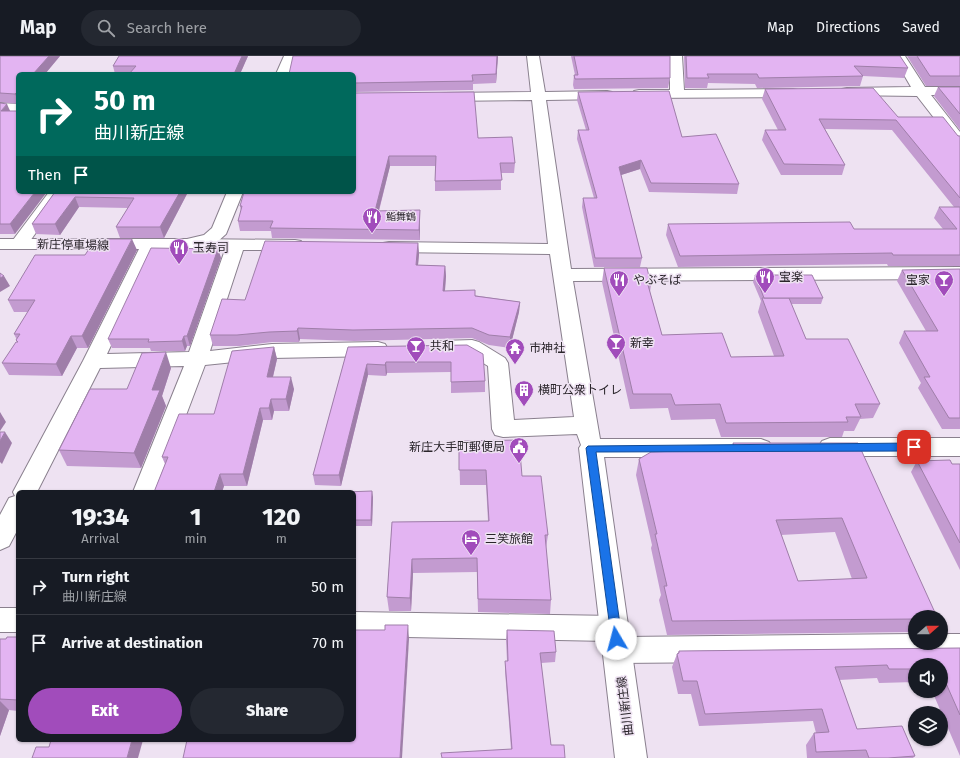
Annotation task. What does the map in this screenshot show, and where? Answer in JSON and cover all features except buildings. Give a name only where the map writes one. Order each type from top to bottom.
[{"type":"street","points":[[284,72],[290,56]]},
{"type":"street","name":"曲川新庄線","points":[[533,56],[558,249],[589,437],[631,758]]},
{"type":"street","points":[[676,56],[677,93]]},
{"type":"street","points":[[899,56],[921,92],[960,142]]},
{"type":"street","points":[[835,92],[960,91]]},
{"type":"street","points":[[431,97],[803,92]]},
{"type":"street","points":[[0,107],[16,108]]},
{"type":"street","points":[[20,244],[56,194]]},
{"type":"street","name":"新庄停車場線","points":[[0,244],[187,244],[210,239],[220,230],[235,194]]},
{"type":"street","points":[[187,244],[314,246]]},
{"type":"street","points":[[26,490],[94,361],[149,245]]},
{"type":"street","points":[[146,490],[197,359],[236,245]]},
{"type":"street","points":[[369,246],[558,249]]},
{"type":"street","points":[[562,275],[960,273]]},
{"type":"street","points":[[426,348],[472,347],[498,363],[502,429],[589,437],[779,448]]},
{"type":"street","points":[[94,361],[197,359],[272,351],[395,349]]},
{"type":"street","points":[[811,447],[960,447]]},
{"type":"street","points":[[0,539],[16,509]]},
{"type":"street","points":[[0,620],[16,620]]},
{"type":"street","points":[[356,624],[616,639],[960,647]]},
{"type":"place","name":"鮨舞鶴","points":[[372,234]]},
{"type":"place","name":"玉寿司","points":[[179,265]]},
{"type":"place","name":"宝楽","points":[[765,294]]},
{"type":"place","name":"やぶそば","points":[[619,297]]},
{"type":"place","name":"宝家","points":[[944,297]]},
{"type":"place","name":"新幸","points":[[616,360]]},
{"type":"place","name":"共和","points":[[416,363]]},
{"type":"place","name":"市神社","points":[[515,365]]},
{"type":"place","name":"横町公衆トイレ","points":[[524,407]]},
{"type":"place","name":"新庄大手町郵便局","points":[[519,464]]},
{"type":"place","name":"三笑旅館","points":[[471,556]]},
{"type":"route","points":[[616,639],[591,448],[914,447]]}]
